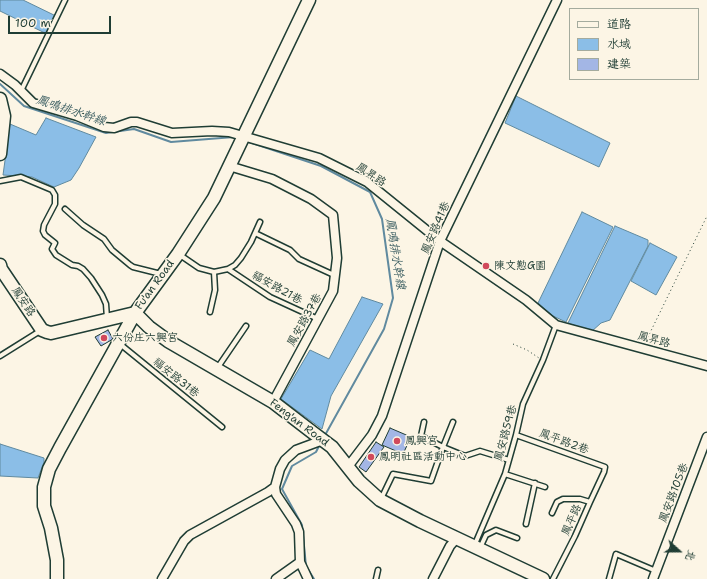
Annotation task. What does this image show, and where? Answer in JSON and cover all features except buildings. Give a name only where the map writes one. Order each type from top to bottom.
[{"type":"street","name":"Fu'an Road","points":[[57,579],[57,560],[52,528],[44,506],[44,487],[49,469],[135,313],[178,254],[214,198],[309,0]]},
{"type":"street","name":"鳳安路41巷","points":[[347,468],[372,435],[382,416],[440,241],[557,0]]},
{"type":"street","name":"鳳昇路","points":[[0,74],[15,85],[32,103],[77,116],[104,127],[114,128],[131,122],[137,122],[172,133],[212,131],[229,132],[319,158],[367,182],[440,241],[526,300],[556,325],[707,366]]},
{"type":"street","points":[[0,100],[4,116],[0,154]]},
{"type":"street","name":"鳳安路37巷","points":[[229,166],[272,179],[311,199],[333,214],[337,258],[331,297],[273,402]]},
{"type":"street","name":"鳳安路","points":[[0,265],[1,269],[47,331]]},
{"type":"street","points":[[47,331],[135,313]]},
{"type":"street","name":"Feng'an Road","points":[[135,313],[149,327],[216,370],[273,402],[323,440],[332,447],[347,468],[359,481],[380,500],[456,538],[544,579]]},
{"type":"street","name":"鳳安路105巷","points":[[653,579],[707,437]]},
{"type":"street","points":[[308,579],[300,562],[299,532],[296,524],[276,494],[275,487],[280,469],[285,460],[296,450],[323,440]]},
{"type":"street","points":[[162,579],[184,541],[190,535],[275,487]]},
{"type":"street","points":[[433,579],[450,546],[456,538]]},
{"type":"street","points":[[276,579],[300,562]]},
{"type":"lane","points":[[21,92],[65,0]]},
{"type":"lane","points":[[0,181],[21,177],[52,190],[55,195],[55,204],[44,224],[43,231],[45,235],[55,243],[52,249],[56,255],[72,265],[83,269],[91,278],[106,304],[107,319]]},
{"type":"lane","points":[[65,209],[83,225],[104,239],[112,250],[130,265],[163,275]]},
{"type":"lane","points":[[178,254],[199,268],[214,272],[228,269],[235,265],[241,258],[260,222]]},
{"type":"lane","points":[[255,234],[290,250],[299,259],[335,275]]},
{"type":"lane","name":"福安路21巷","points":[[228,269],[270,297],[318,319]]},
{"type":"lane","points":[[210,312],[215,290],[214,272]]},
{"type":"lane","name":"鳳安路59巷","points":[[477,548],[509,460],[523,404],[556,325]]},
{"type":"lane","points":[[216,370],[246,326]]},
{"type":"lane","points":[[0,356],[47,331]]},
{"type":"lane","name":"福安路31巷","points":[[118,342],[222,427]]},
{"type":"lane","points":[[424,422],[421,436],[442,447],[465,456],[480,451],[509,460]]},
{"type":"lane","points":[[380,500],[393,474],[431,480],[442,447],[453,422]]},
{"type":"lane","name":"鳳平路2巷","points":[[516,435],[605,467]]},
{"type":"lane","name":"鳳平路","points":[[553,579],[575,536],[605,467]]},
{"type":"lane","points":[[504,474],[545,487]]},
{"type":"lane","points":[[526,524],[535,483]]},
{"type":"lane","points":[[552,513],[557,502],[563,499],[580,499],[590,502]]},
{"type":"lane","points":[[477,548],[486,535],[496,530],[516,538]]},
{"type":"lane","points":[[609,579],[616,554],[656,571]]},
{"type":"lane","points":[[376,579],[378,570]]},
{"type":"path","points":[[643,349],[707,216]]},
{"type":"path","points":[[513,344],[527,350],[542,360]]},
{"type":"water","points":[[0,0],[23,0],[58,17],[47,34],[0,11]]},
{"type":"water","points":[[516,96],[610,143],[599,167],[505,123]]},
{"type":"water","points":[[46,118],[96,137],[71,180],[54,187],[32,177],[3,175],[10,124],[36,135]]},
{"type":"water","points":[[582,212],[613,227],[566,322],[553,316],[538,303]]},
{"type":"water","points":[[615,226],[648,240],[648,246],[610,320],[601,323],[591,332],[568,323]]},
{"type":"water","points":[[650,243],[677,257],[656,295],[631,281]]},
{"type":"water","points":[[362,297],[383,304],[331,396],[322,429],[281,399],[310,350],[329,359]]},
{"type":"water","points":[[0,444],[44,458],[38,478],[0,476]]},
{"type":"waterway","name":"鳳鳴排水幹線","points":[[0,84],[24,106],[106,133],[134,129],[171,142],[234,137]]},
{"type":"waterway","name":"鳳鳴排水幹線","points":[[246,141],[321,166],[370,192],[382,219],[393,298],[384,329],[324,437]]},
{"type":"waterway","name":"鳳鳴排水幹線","points":[[314,579],[306,566],[302,525],[282,489],[292,466],[316,452],[320,444]]},
{"type":"place","name":"陳文懃G園","points":[[486,266]]},
{"type":"place","name":"六份庄六興宮","points":[[104,338]]},
{"type":"place","name":"鳳興宮","points":[[397,441]]},
{"type":"place","name":"鳳明社區活動中心","points":[[371,457]]}]
